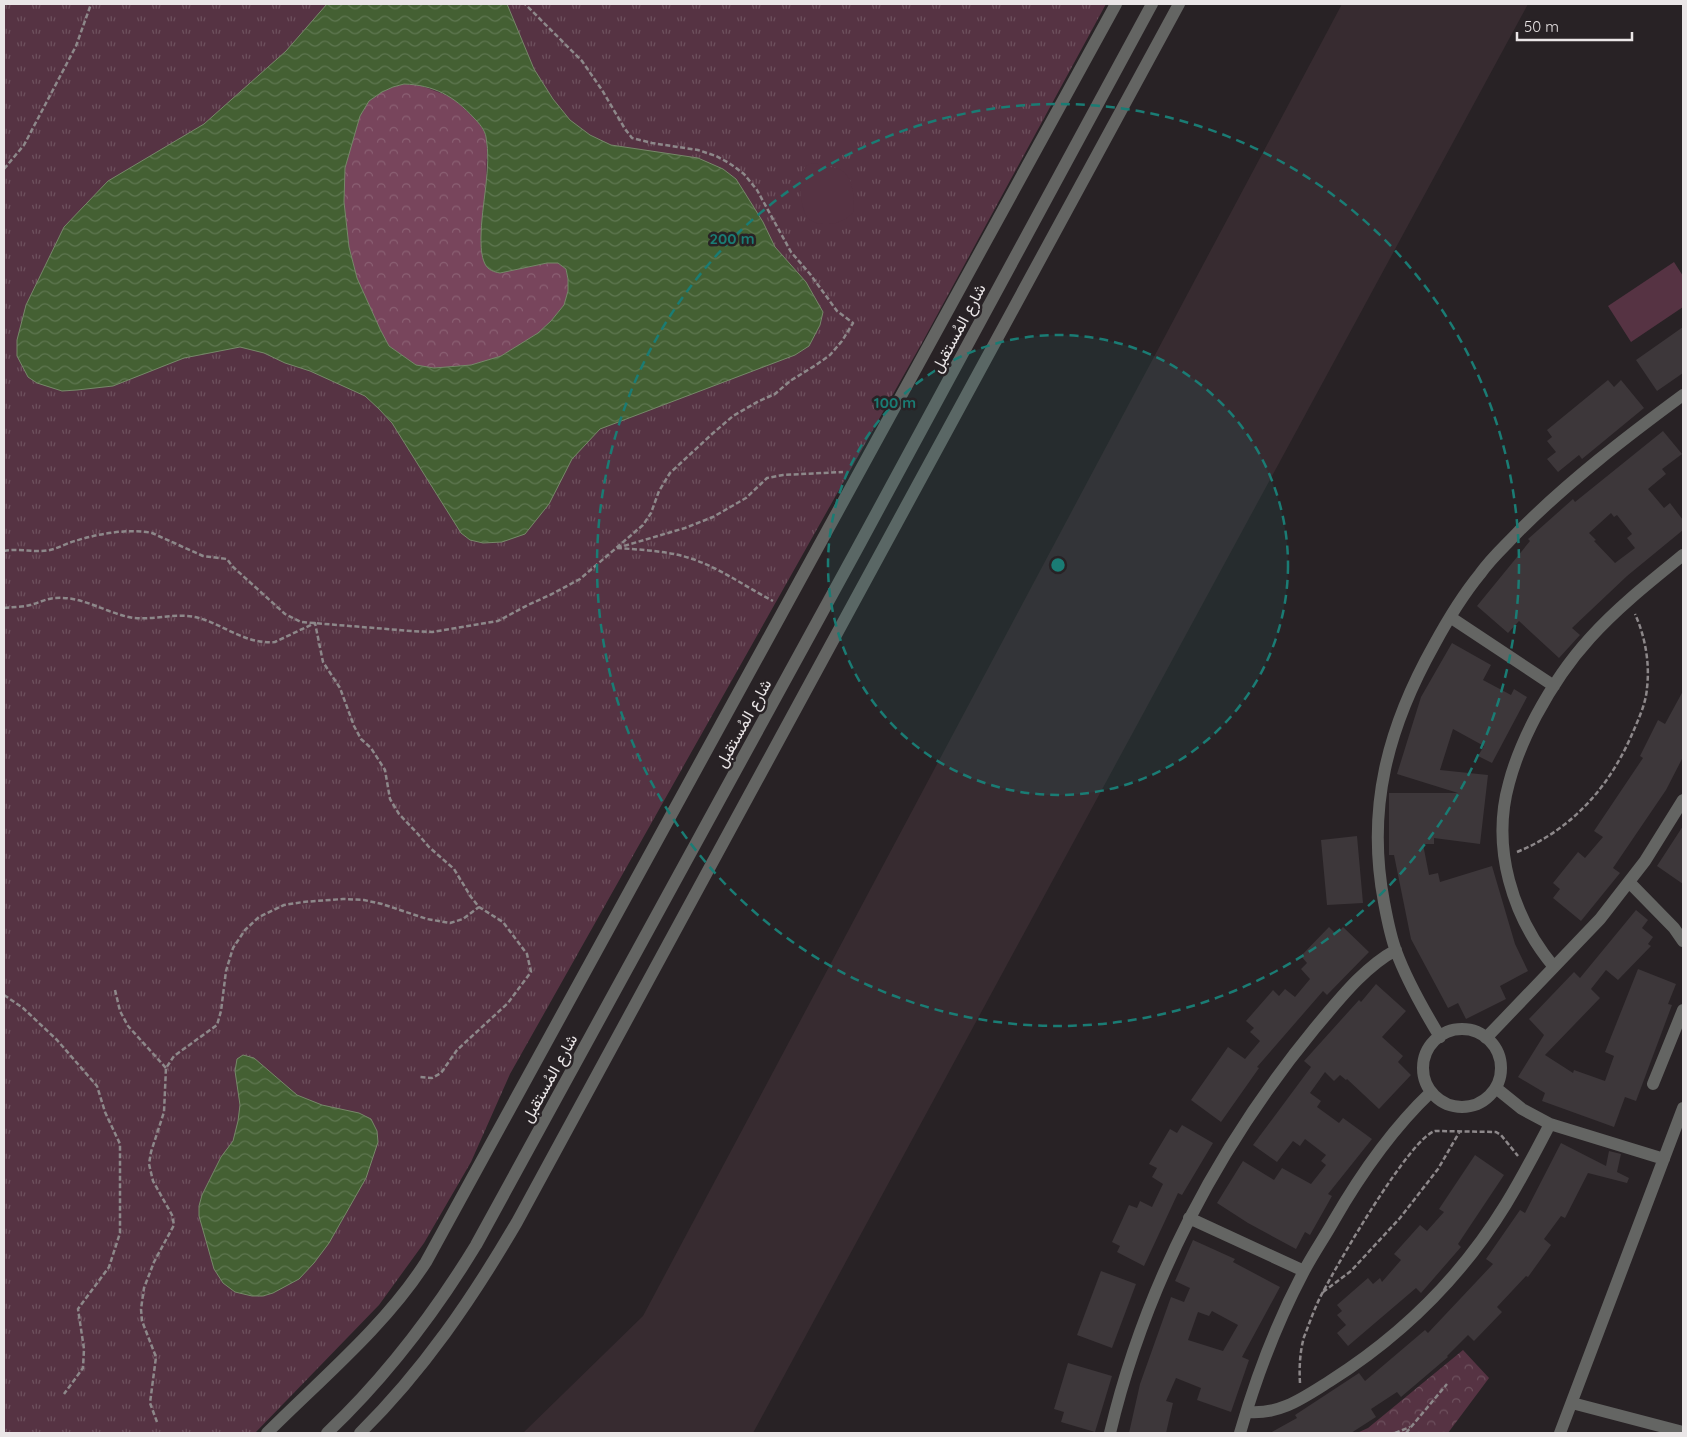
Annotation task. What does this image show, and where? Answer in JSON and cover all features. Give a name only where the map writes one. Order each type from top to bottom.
[{"type":"street","points":[[267,1433],[374,1329],[402,1297],[426,1262],[1116,4]]},
{"type":"street","name":"شارع المُستقبل","points":[[327,1433],[361,1399],[405,1349],[454,1281],[476,1245],[1152,4]]},
{"type":"street","points":[[360,1433],[399,1392],[450,1328],[478,1287],[517,1222],[1179,4]]},
{"type":"street","points":[[1440,1037],[1411,986],[1396,950],[1386,910],[1378,861],[1378,809],[1382,778],[1391,741],[1423,664],[1450,617],[1480,573],[1538,513],[1600,459],[1683,395]]},
{"type":"street","points":[[1554,967],[1539,947],[1521,916],[1511,890],[1504,858],[1503,820],[1509,784],[1530,729],[1569,663],[1590,638],[1629,601],[1683,555]]},
{"type":"street","points":[[1450,617],[1554,686]]},
{"type":"street","points":[[1486,1038],[1600,919],[1629,882],[1683,800]]},
{"type":"street","points":[[1629,882],[1674,928],[1683,941]]},
{"type":"street","points":[[1110,1433],[1137,1338],[1160,1281],[1189,1218],[1249,1116],[1296,1051],[1370,967],[1396,950]]},
{"type":"street","points":[[1653,1084],[1683,1010]]},
{"type":"street","points":[[1458,1030],[1478,1032],[1486,1038],[1494,1046],[1500,1061],[1500,1078],[1496,1088],[1485,1100],[1470,1107],[1449,1105],[1439,1100],[1431,1092],[1425,1078],[1424,1062],[1430,1048],[1440,1037],[1458,1030]]},
{"type":"street","points":[[1496,1088],[1522,1109],[1550,1124],[1664,1159]]},
{"type":"street","points":[[1240,1433],[1254,1386],[1304,1270],[1357,1182],[1402,1124],[1431,1092]]},
{"type":"street","points":[[1560,1433],[1683,1108]]},
{"type":"street","points":[[1246,1412],[1276,1411],[1301,1398],[1348,1370],[1375,1350],[1424,1307],[1468,1258],[1488,1232],[1506,1205],[1550,1124]]},
{"type":"street","points":[[1189,1218],[1304,1270]]},
{"type":"street","points":[[1572,1403],[1683,1432]]},
{"type":"path","points":[[4,169],[24,145],[76,46],[91,4]]},
{"type":"path","points":[[4,551],[15,549],[50,550],[81,539],[107,533],[142,531],[152,533],[203,556],[227,559],[232,566],[294,620],[432,632],[498,621],[580,579],[643,525],[652,513],[659,491],[670,473],[712,434],[733,416],[775,394],[790,381],[830,355],[842,341],[853,323],[837,311],[791,252],[757,190],[744,174],[730,163],[698,150],[632,138],[582,61],[525,4]]},
{"type":"path","points":[[616,548],[685,528],[713,517],[746,498],[767,478],[783,475],[860,472]]},
{"type":"path","points":[[616,548],[644,550],[696,560],[718,570],[785,608]]},
{"type":"path","points":[[4,608],[31,605],[54,597],[78,599],[120,615],[134,618],[196,617],[233,634],[269,642],[275,642],[314,623]]},
{"type":"path","points":[[1504,858],[1536,844],[1560,829],[1592,800],[1628,745],[1642,712],[1648,689],[1644,640],[1640,625],[1629,601]]},
{"type":"path","points":[[314,623],[323,662],[340,688],[361,740],[371,748],[385,770],[390,799],[399,814],[429,847],[454,869],[479,907],[503,922],[527,954],[531,972],[508,1003],[457,1050],[441,1073],[432,1078],[419,1077]]},
{"type":"path","points":[[157,1422],[150,1403],[156,1357],[142,1321],[141,1309],[144,1288],[154,1262],[174,1225],[172,1215],[153,1181],[149,1164],[164,1112],[166,1068],[174,1056],[216,1025],[222,1011],[226,971],[233,948],[245,930],[258,917],[284,905],[343,899],[364,900],[427,919],[450,923],[463,919],[479,907]]},
{"type":"path","points":[[115,990],[120,1011],[128,1026],[166,1068]]},
{"type":"path","points":[[4,995],[23,1008],[57,1040],[97,1086],[104,1112],[120,1144],[120,1233],[109,1267],[78,1309],[84,1349],[83,1368],[64,1394]]},
{"type":"path","points":[[1301,1398],[1300,1373],[1304,1340],[1322,1293],[1365,1218],[1422,1138],[1429,1132],[1435,1131],[1496,1132],[1501,1135],[1514,1152],[1528,1165]]},
{"type":"path","points":[[1322,1293],[1351,1271],[1400,1218],[1438,1169],[1460,1131]]},
{"type":"path","points":[[1406,1433],[1447,1384]]},
{"type":"path","points":[[1395,1433],[1410,1427]]},
{"type":"shaded area","points":[[1342,4],[1528,4],[753,1433],[523,1433],[643,1316]]},
{"type":"green space","points":[[4,4],[1106,4],[923,341],[510,1074],[471,1162],[424,1243],[379,1305],[255,1433],[4,1433]]},
{"type":"green space","points":[[404,84],[419,85],[453,98],[479,123],[486,135],[486,171],[500,273],[547,263],[558,263],[566,269],[568,291],[564,305],[551,321],[538,333],[501,356],[471,365],[434,368],[416,365],[389,346],[357,278],[349,247],[344,202],[345,168],[360,116],[369,101],[382,92]]},
{"type":"green space","points":[[814,163],[839,169],[850,180],[854,212],[834,224],[810,220],[803,208],[802,174],[808,165]]},
{"type":"green space","points":[[1674,262],[1683,276],[1683,307],[1631,342],[1608,306]]},
{"type":"green space","points":[[1463,1350],[1489,1378],[1448,1433],[1357,1433],[1368,1428]]},
{"type":"water","points":[[327,4],[507,4],[534,69],[553,99],[570,120],[590,135],[611,145],[698,158],[723,169],[736,179],[763,222],[775,247],[806,282],[823,312],[820,325],[809,346],[795,355],[600,429],[572,459],[549,504],[525,534],[502,542],[483,543],[470,540],[461,533],[392,423],[365,396],[264,353],[240,347],[184,358],[113,386],[77,390],[62,391],[37,383],[28,377],[17,356],[17,340],[26,305],[64,227],[108,181],[204,124],[286,51]],"holes":[[[404,84],[434,89],[451,98],[478,122],[486,137],[488,161],[481,225],[482,254],[486,266],[500,273],[547,263],[558,263],[566,269],[568,291],[564,305],[551,321],[538,333],[501,356],[471,365],[434,368],[416,365],[389,346],[357,278],[349,247],[344,202],[345,168],[360,116],[369,101],[382,92]]]},
{"type":"water","points":[[243,1055],[254,1058],[297,1095],[322,1105],[359,1113],[371,1119],[377,1131],[378,1142],[366,1178],[329,1243],[299,1279],[273,1293],[263,1296],[252,1296],[235,1292],[223,1283],[214,1269],[199,1216],[202,1195],[221,1157],[233,1141],[240,1105],[235,1071],[237,1059]]},
{"type":"building","points":[[1683,327],[1683,373],[1657,391],[1636,360]]},
{"type":"building","points":[[1608,380],[1614,387],[1621,380],[1644,408],[1582,459],[1579,455],[1558,472],[1547,459],[1556,452],[1547,441],[1552,437],[1547,430]]},
{"type":"building","points":[[1663,431],[1682,454],[1662,469],[1666,474],[1648,489],[1664,508],[1670,503],[1683,520],[1683,530],[1627,576],[1572,628],[1580,635],[1559,658],[1519,621],[1508,633],[1477,606],[1530,541],[1528,539],[1573,499],[1575,502]],"holes":[[[1611,513],[1614,517],[1617,515],[1632,534],[1627,538],[1635,548],[1615,563],[1589,533]]]},
{"type":"building","points":[[1452,643],[1491,665],[1483,680],[1511,695],[1514,689],[1527,697],[1492,763],[1478,756],[1484,746],[1453,729],[1440,770],[1488,775],[1480,844],[1434,838],[1434,844],[1423,844],[1429,875],[1438,873],[1440,882],[1492,866],[1515,944],[1528,971],[1500,986],[1506,999],[1466,1019],[1458,1003],[1448,1008],[1411,939],[1394,855],[1389,855],[1389,793],[1458,793],[1397,774],[1421,697]]},
{"type":"building","points":[[1683,691],[1683,757],[1666,790],[1613,868],[1620,873],[1581,921],[1553,898],[1560,889],[1553,883],[1578,852],[1585,858],[1603,837],[1594,831],[1643,758],[1640,756],[1658,720],[1665,724]]},
{"type":"building","points":[[1683,826],[1683,884],[1657,866]]},
{"type":"building","points":[[1357,836],[1363,903],[1327,905],[1321,840]]},
{"type":"building","points":[[1636,910],[1648,920],[1642,928],[1653,937],[1648,944],[1651,946],[1618,980],[1606,970],[1591,989],[1600,998],[1545,1055],[1573,1073],[1574,1070],[1605,1081],[1614,1056],[1605,1052],[1638,969],[1676,984],[1668,1004],[1672,1005],[1636,1101],[1625,1097],[1614,1127],[1542,1101],[1545,1093],[1518,1077],[1544,1035],[1529,1019],[1574,972],[1580,978]]},
{"type":"building","points":[[1329,927],[1336,934],[1343,927],[1369,952],[1327,995],[1323,991],[1257,1067],[1259,1068],[1221,1122],[1191,1100],[1228,1047],[1245,1059],[1260,1041],[1250,1032],[1254,1028],[1246,1021],[1273,990],[1279,996],[1285,989],[1295,997],[1310,979],[1301,969],[1307,963],[1301,956]]},
{"type":"building","points":[[1376,984],[1406,1011],[1382,1037],[1403,1056],[1398,1062],[1411,1075],[1379,1109],[1347,1079],[1340,1075],[1334,1081],[1325,1072],[1310,1093],[1321,1101],[1317,1107],[1339,1123],[1343,1118],[1372,1139],[1328,1194],[1332,1196],[1310,1235],[1305,1232],[1296,1249],[1248,1223],[1217,1203],[1243,1161],[1274,1180],[1282,1168],[1311,1184],[1326,1165],[1321,1161],[1326,1155],[1305,1139],[1300,1146],[1293,1141],[1277,1162],[1253,1145],[1311,1067],[1304,1061]]},
{"type":"building","points":[[1182,1125],[1213,1143],[1182,1195],[1178,1193],[1144,1266],[1117,1252],[1120,1246],[1112,1242],[1129,1205],[1137,1208],[1140,1201],[1152,1207],[1163,1184],[1152,1177],[1157,1168],[1149,1164],[1170,1129],[1177,1133]]},
{"type":"building","points":[[1561,1143],[1606,1166],[1609,1151],[1621,1154],[1617,1172],[1629,1178],[1627,1183],[1588,1173],[1565,1218],[1561,1216],[1544,1239],[1551,1245],[1528,1277],[1526,1276],[1497,1307],[1502,1312],[1474,1341],[1468,1335],[1448,1357],[1401,1397],[1397,1392],[1371,1409],[1376,1417],[1351,1433],[1270,1433],[1297,1418],[1295,1415],[1359,1373],[1365,1381],[1425,1330],[1428,1333],[1493,1264],[1486,1259],[1520,1210],[1525,1213]]},
{"type":"building","points":[[1475,1155],[1504,1175],[1458,1244],[1461,1247],[1421,1293],[1416,1288],[1348,1346],[1337,1333],[1346,1325],[1337,1315],[1342,1311],[1337,1305],[1368,1278],[1373,1284],[1380,1278],[1382,1282],[1401,1260],[1394,1254],[1420,1225],[1427,1231],[1444,1212],[1439,1209]]},
{"type":"building","points":[[1193,1240],[1235,1259],[1233,1262],[1280,1287],[1242,1357],[1249,1360],[1231,1412],[1197,1400],[1201,1388],[1176,1378],[1166,1401],[1173,1403],[1166,1433],[1129,1433],[1140,1384],[1171,1297],[1184,1302],[1190,1288],[1175,1281]],"holes":[[[1212,1311],[1238,1325],[1223,1351],[1188,1340],[1198,1312],[1209,1316]]]},
{"type":"building","points":[[1101,1271],[1136,1284],[1112,1348],[1077,1335]]},
{"type":"building","points":[[1068,1363],[1112,1376],[1095,1432],[1061,1422],[1064,1412],[1054,1409]]}]
